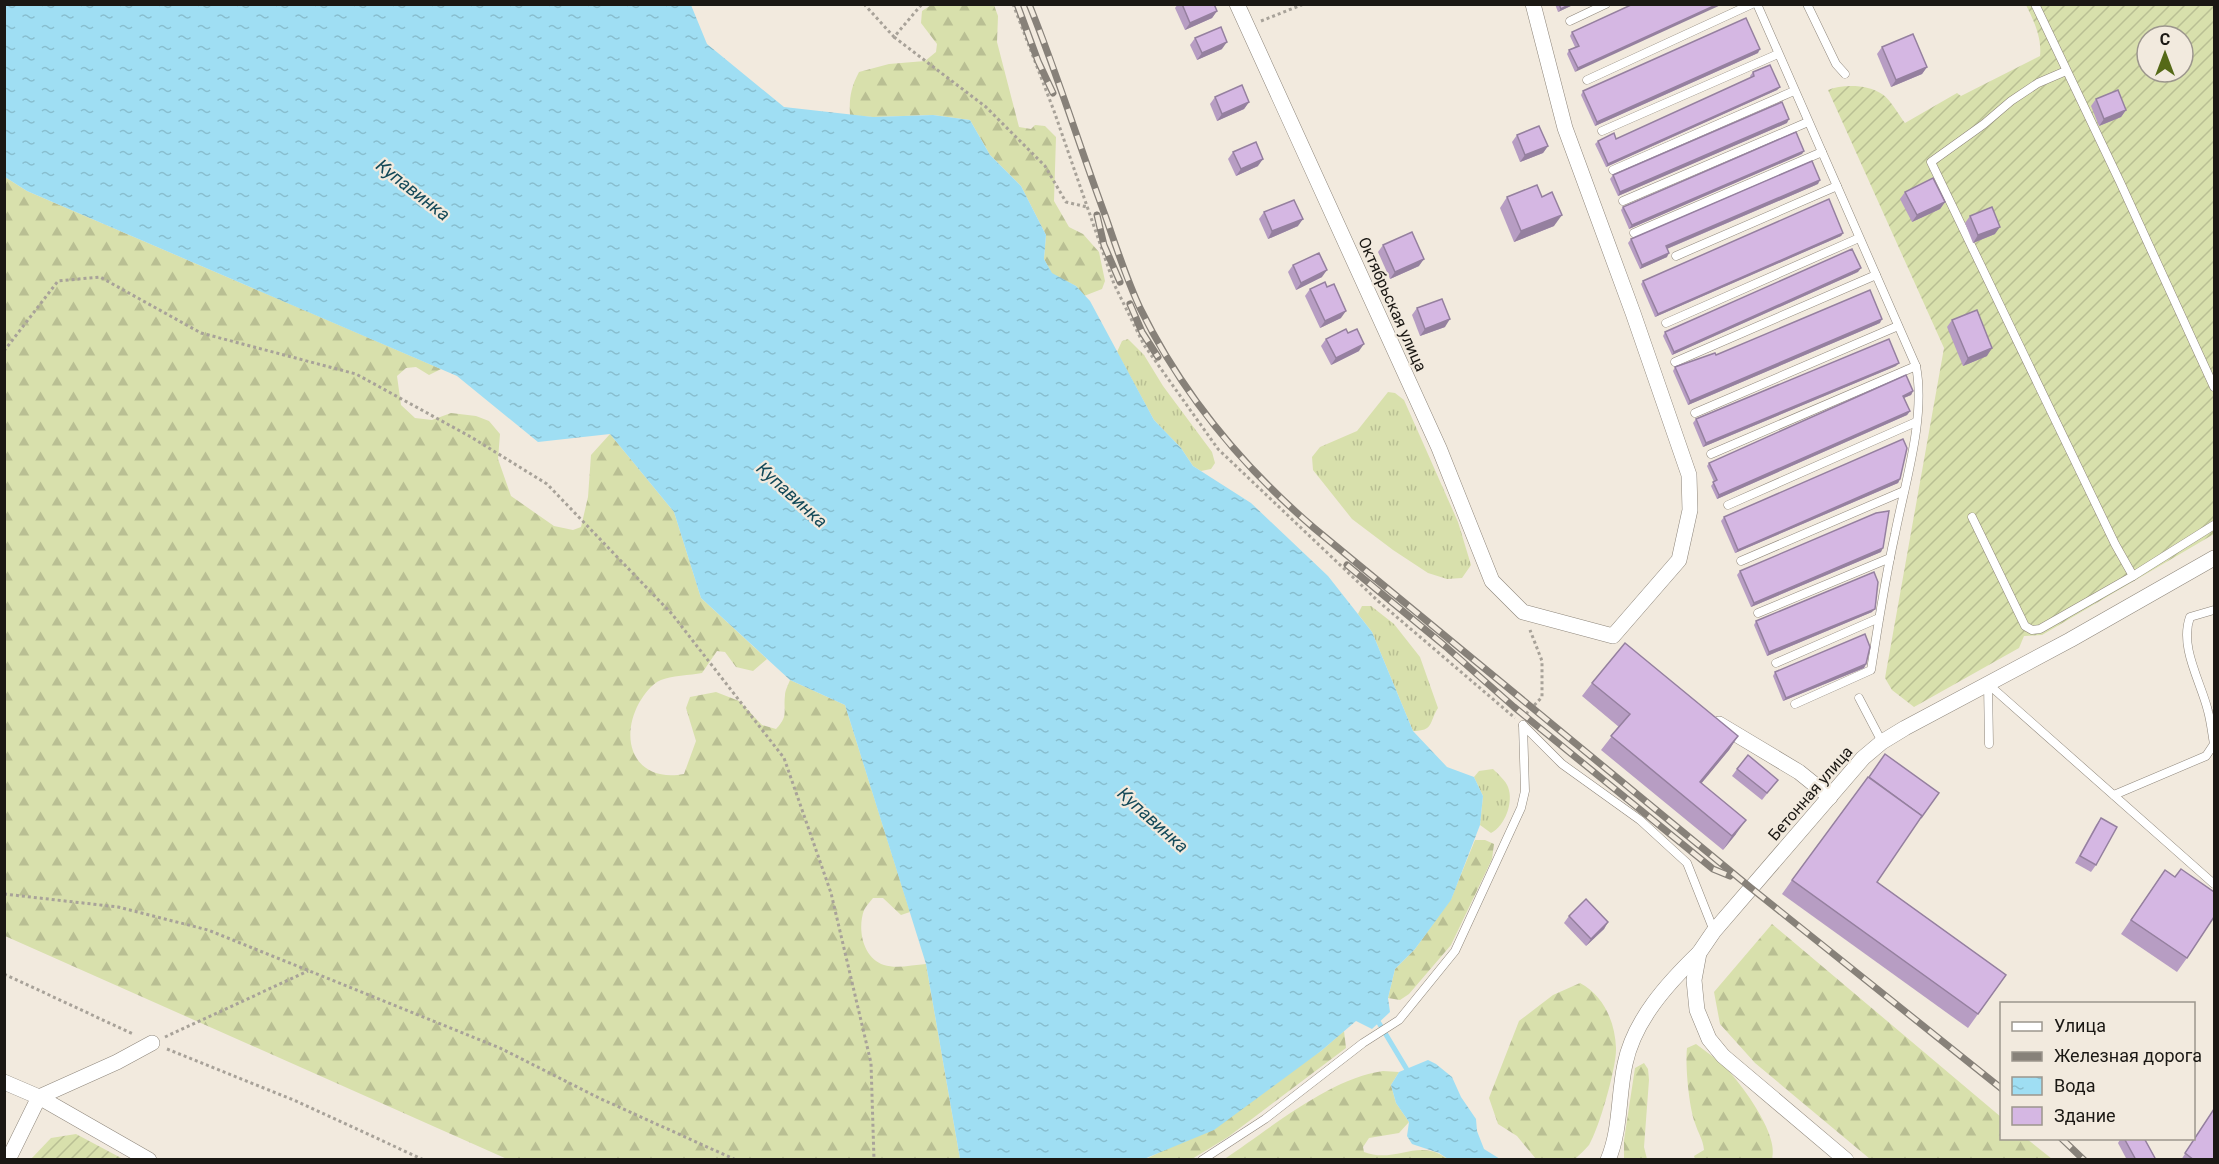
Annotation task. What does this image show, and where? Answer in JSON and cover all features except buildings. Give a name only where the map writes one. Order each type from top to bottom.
[{"type":"street","name":"Октябрьская улица","points":[[1237,4],[1439,448],[1492,581],[1523,612]]},
{"type":"street","points":[[1523,612],[1617,640],[1679,560],[1690,510],[1689,475],[1565,128],[1533,4]]},
{"type":"street","name":"Бетонная улица","points":[[1846,1160],[1723,1056],[1709,1040],[1696,1003],[1694,980],[1699,953],[1714,931],[1863,758],[1882,742],[2070,640],[2214,558]]},
{"type":"street","points":[[1707,717],[1799,772],[1830,797]]},
{"type":"street","points":[[1608,1160],[1616,1133],[1625,1064],[1634,1036],[1665,990],[1699,953]]},
{"type":"street","points":[[8,1160],[39,1097],[117,1062],[152,1043]]},
{"type":"street","points":[[4,1082],[39,1097],[149,1160]]},
{"type":"lane","points":[[1570,21],[1606,4]]},
{"type":"lane","points":[[1587,80],[1752,4]]},
{"type":"lane","points":[[1757,4],[1916,366],[1918,378],[1916,422],[1870,670],[1795,704]]},
{"type":"lane","points":[[1807,4],[1836,64],[1845,74]]},
{"type":"lane","points":[[2035,4],[2214,387]]},
{"type":"lane","points":[[1602,131],[1778,54]]},
{"type":"lane","points":[[2066,70],[2038,83],[2011,101],[1984,124],[1931,162],[2115,544],[2133,576]]},
{"type":"lane","points":[[1613,170],[1794,91]]},
{"type":"lane","points":[[1623,201],[1808,122]]},
{"type":"lane","points":[[1634,233],[1822,152]]},
{"type":"lane","points":[[1676,256],[1837,186]]},
{"type":"lane","points":[[1666,322],[1859,238]]},
{"type":"lane","points":[[1675,362],[1876,275]]},
{"type":"lane","points":[[1695,413],[1898,326]]},
{"type":"lane","points":[[1711,454],[1916,366]]},
{"type":"lane","points":[[1728,505],[1916,422]]},
{"type":"lane","points":[[1741,561],[1904,491]]},
{"type":"lane","points":[[1972,517],[2025,626],[2032,630],[2040,629],[2133,576],[2214,525]]},
{"type":"lane","points":[[1758,613],[1890,558]]},
{"type":"lane","points":[[2114,795],[2206,756],[2214,744],[2209,713],[2187,645],[2186,629],[2190,617],[2214,610]]},
{"type":"lane","points":[[1776,663],[1879,618]]},
{"type":"lane","points":[[1988,684],[1989,744]]},
{"type":"lane","points":[[1988,684],[2214,884]]},
{"type":"lane","points":[[1859,699],[1882,742]]},
{"type":"lane","points":[[1523,725],[1562,764],[1640,820],[1687,863],[1714,931]]},
{"type":"lane","points":[[1202,1160],[1265,1119],[1363,1043],[1400,1020],[1455,951],[1521,808],[1525,791],[1523,725]]},
{"type":"path","points":[[864,4],[894,37],[986,108],[1045,166],[1066,202],[1087,207]]},
{"type":"path","points":[[894,37],[922,4]]},
{"type":"path","points":[[1013,4],[1054,111],[1114,284],[1144,345],[1218,449],[1378,601],[1523,725]]},
{"type":"path","points":[[1248,27],[1304,4]]},
{"type":"path","points":[[4,351],[58,281],[100,277],[201,333],[356,374],[471,437],[547,484],[672,614],[784,758],[831,893],[871,1063],[874,1160]]},
{"type":"path","points":[[1523,612],[1542,661],[1542,697],[1525,714],[1523,725]]},
{"type":"path","points":[[4,894],[118,907],[208,930],[500,1048],[599,1098],[736,1160]]},
{"type":"path","points":[[152,1043],[308,972]]},
{"type":"path","points":[[4,974],[152,1043],[296,1101],[424,1160]]},
{"type":"green space","points":[[931,5],[994,5],[998,16],[997,42],[1019,127],[1031,129],[1035,125],[1045,126],[1056,137],[1054,201],[1069,227],[1083,234],[1099,252],[1105,281],[1102,289],[1084,296],[1076,286],[1052,274],[1044,259],[1046,235],[1021,186],[990,155],[970,120],[933,115],[873,117],[850,115],[851,93],[859,72],[889,64],[925,61],[936,52],[937,44],[921,23],[922,11]]},
{"type":"green space","points":[[2026,5],[2214,5],[2214,534],[2042,635],[2024,636],[2019,648],[1914,707],[1892,690],[1885,678],[1944,348],[1828,90],[1855,86],[1870,88],[1888,100],[1905,123],[1957,93],[1961,96],[2040,56],[2039,36]]},
{"type":"green space","points":[[5,177],[27,191],[441,369],[429,375],[416,367],[406,368],[397,376],[401,405],[415,418],[432,420],[451,413],[476,416],[489,421],[500,434],[498,459],[511,496],[554,526],[573,530],[581,527],[588,497],[591,455],[610,434],[674,512],[701,598],[767,659],[753,671],[736,667],[725,652],[717,651],[702,673],[661,680],[654,684],[639,703],[633,718],[630,732],[631,745],[636,756],[643,766],[654,772],[667,775],[684,774],[696,741],[686,708],[690,697],[716,692],[739,701],[762,725],[776,729],[784,717],[785,693],[790,680],[845,705],[910,912],[901,915],[883,898],[873,898],[864,910],[862,918],[864,942],[871,956],[884,965],[899,967],[926,964],[960,1159],[507,1159],[5,936]]},
{"type":"green space","points":[[1128,339],[1144,355],[1163,386],[1212,452],[1215,463],[1211,469],[1201,471],[1193,466],[1181,448],[1154,420],[1117,352],[1122,341]]},
{"type":"green space","points":[[1388,392],[1395,393],[1404,400],[1458,522],[1471,565],[1462,578],[1447,579],[1428,573],[1393,550],[1352,519],[1313,470],[1312,457],[1320,447],[1357,431]]},
{"type":"green space","points":[[1362,606],[1371,606],[1394,624],[1420,657],[1438,708],[1428,727],[1420,731],[1413,731],[1372,632],[1358,614]]},
{"type":"green space","points":[[1493,769],[1507,785],[1510,800],[1504,819],[1491,833],[1480,825],[1483,796],[1474,777],[1479,771]]},
{"type":"green space","points":[[1475,840],[1485,840],[1494,844],[1492,859],[1451,945],[1409,994],[1400,1000],[1388,998],[1395,969],[1415,949],[1451,899]]},
{"type":"green space","points":[[1772,924],[2000,1116],[2000,1140],[2028,1140],[2052,1159],[1870,1159],[1755,1063],[1720,1024],[1714,992]]},
{"type":"green space","points":[[1580,983],[1595,994],[1601,1002],[1613,1028],[1616,1057],[1611,1082],[1598,1126],[1586,1149],[1576,1158],[1536,1159],[1517,1136],[1498,1124],[1489,1098],[1519,1021],[1553,995]]},
{"type":"green space","points":[[1344,1031],[1346,1048],[1228,1137],[1192,1159],[1144,1160],[1321,1051]]},
{"type":"green space","points":[[1696,1044],[1722,1064],[1748,1095],[1770,1136],[1773,1149],[1772,1159],[1695,1159],[1694,1156],[1704,1150],[1691,1107],[1687,1048]]},
{"type":"green space","points":[[1644,1063],[1648,1069],[1649,1080],[1644,1147],[1647,1159],[1624,1159],[1624,1140],[1635,1068]]},
{"type":"green space","points":[[1383,1071],[1399,1072],[1391,1085],[1396,1103],[1409,1122],[1399,1133],[1369,1138],[1363,1147],[1364,1152],[1373,1155],[1391,1155],[1423,1150],[1435,1152],[1448,1159],[1223,1160],[1321,1094],[1363,1076]]},
{"type":"green space","points":[[76,1134],[123,1159],[31,1159],[51,1138]]},
{"type":"water","name":"Купавинка","points":[[5,4],[691,5],[707,44],[784,107],[873,117],[933,115],[970,120],[990,155],[1021,186],[1046,235],[1044,259],[1052,273],[1076,286],[1090,301],[1154,420],[1181,448],[1193,466],[1251,503],[1328,576],[1372,632],[1413,731],[1447,767],[1474,777],[1483,796],[1480,825],[1451,900],[1415,949],[1395,969],[1388,998],[1390,1012],[1372,1029],[1356,1021],[1321,1051],[1214,1130],[1144,1159],[960,1159],[926,964],[845,705],[790,680],[701,598],[674,512],[610,434],[538,442],[457,376],[27,191],[5,177]]},
{"type":"water","points":[[1428,1060],[1452,1077],[1461,1097],[1476,1119],[1477,1131],[1484,1149],[1500,1159],[1448,1159],[1439,1153],[1412,1144],[1407,1136],[1409,1122],[1396,1103],[1391,1085],[1399,1072]]},
{"type":"waterway","points":[[1379,1023],[1409,1073]]},
{"type":"railway","points":[[1017,4],[1038,61],[1053,93]]},
{"type":"railway","points":[[1029,4],[1121,262],[1140,308],[1175,370],[1238,454],[1262,480],[1314,528],[1751,888],[2000,1087]]},
{"type":"railway","points":[[1097,215],[1104,245],[1120,282]]},
{"type":"railway","points":[[1130,304],[1142,332],[1158,357]]},
{"type":"railway","points":[[1347,565],[1514,707],[1713,869],[1730,876]]},
{"type":"railway","points":[[2063,1140],[2084,1160]]}]
